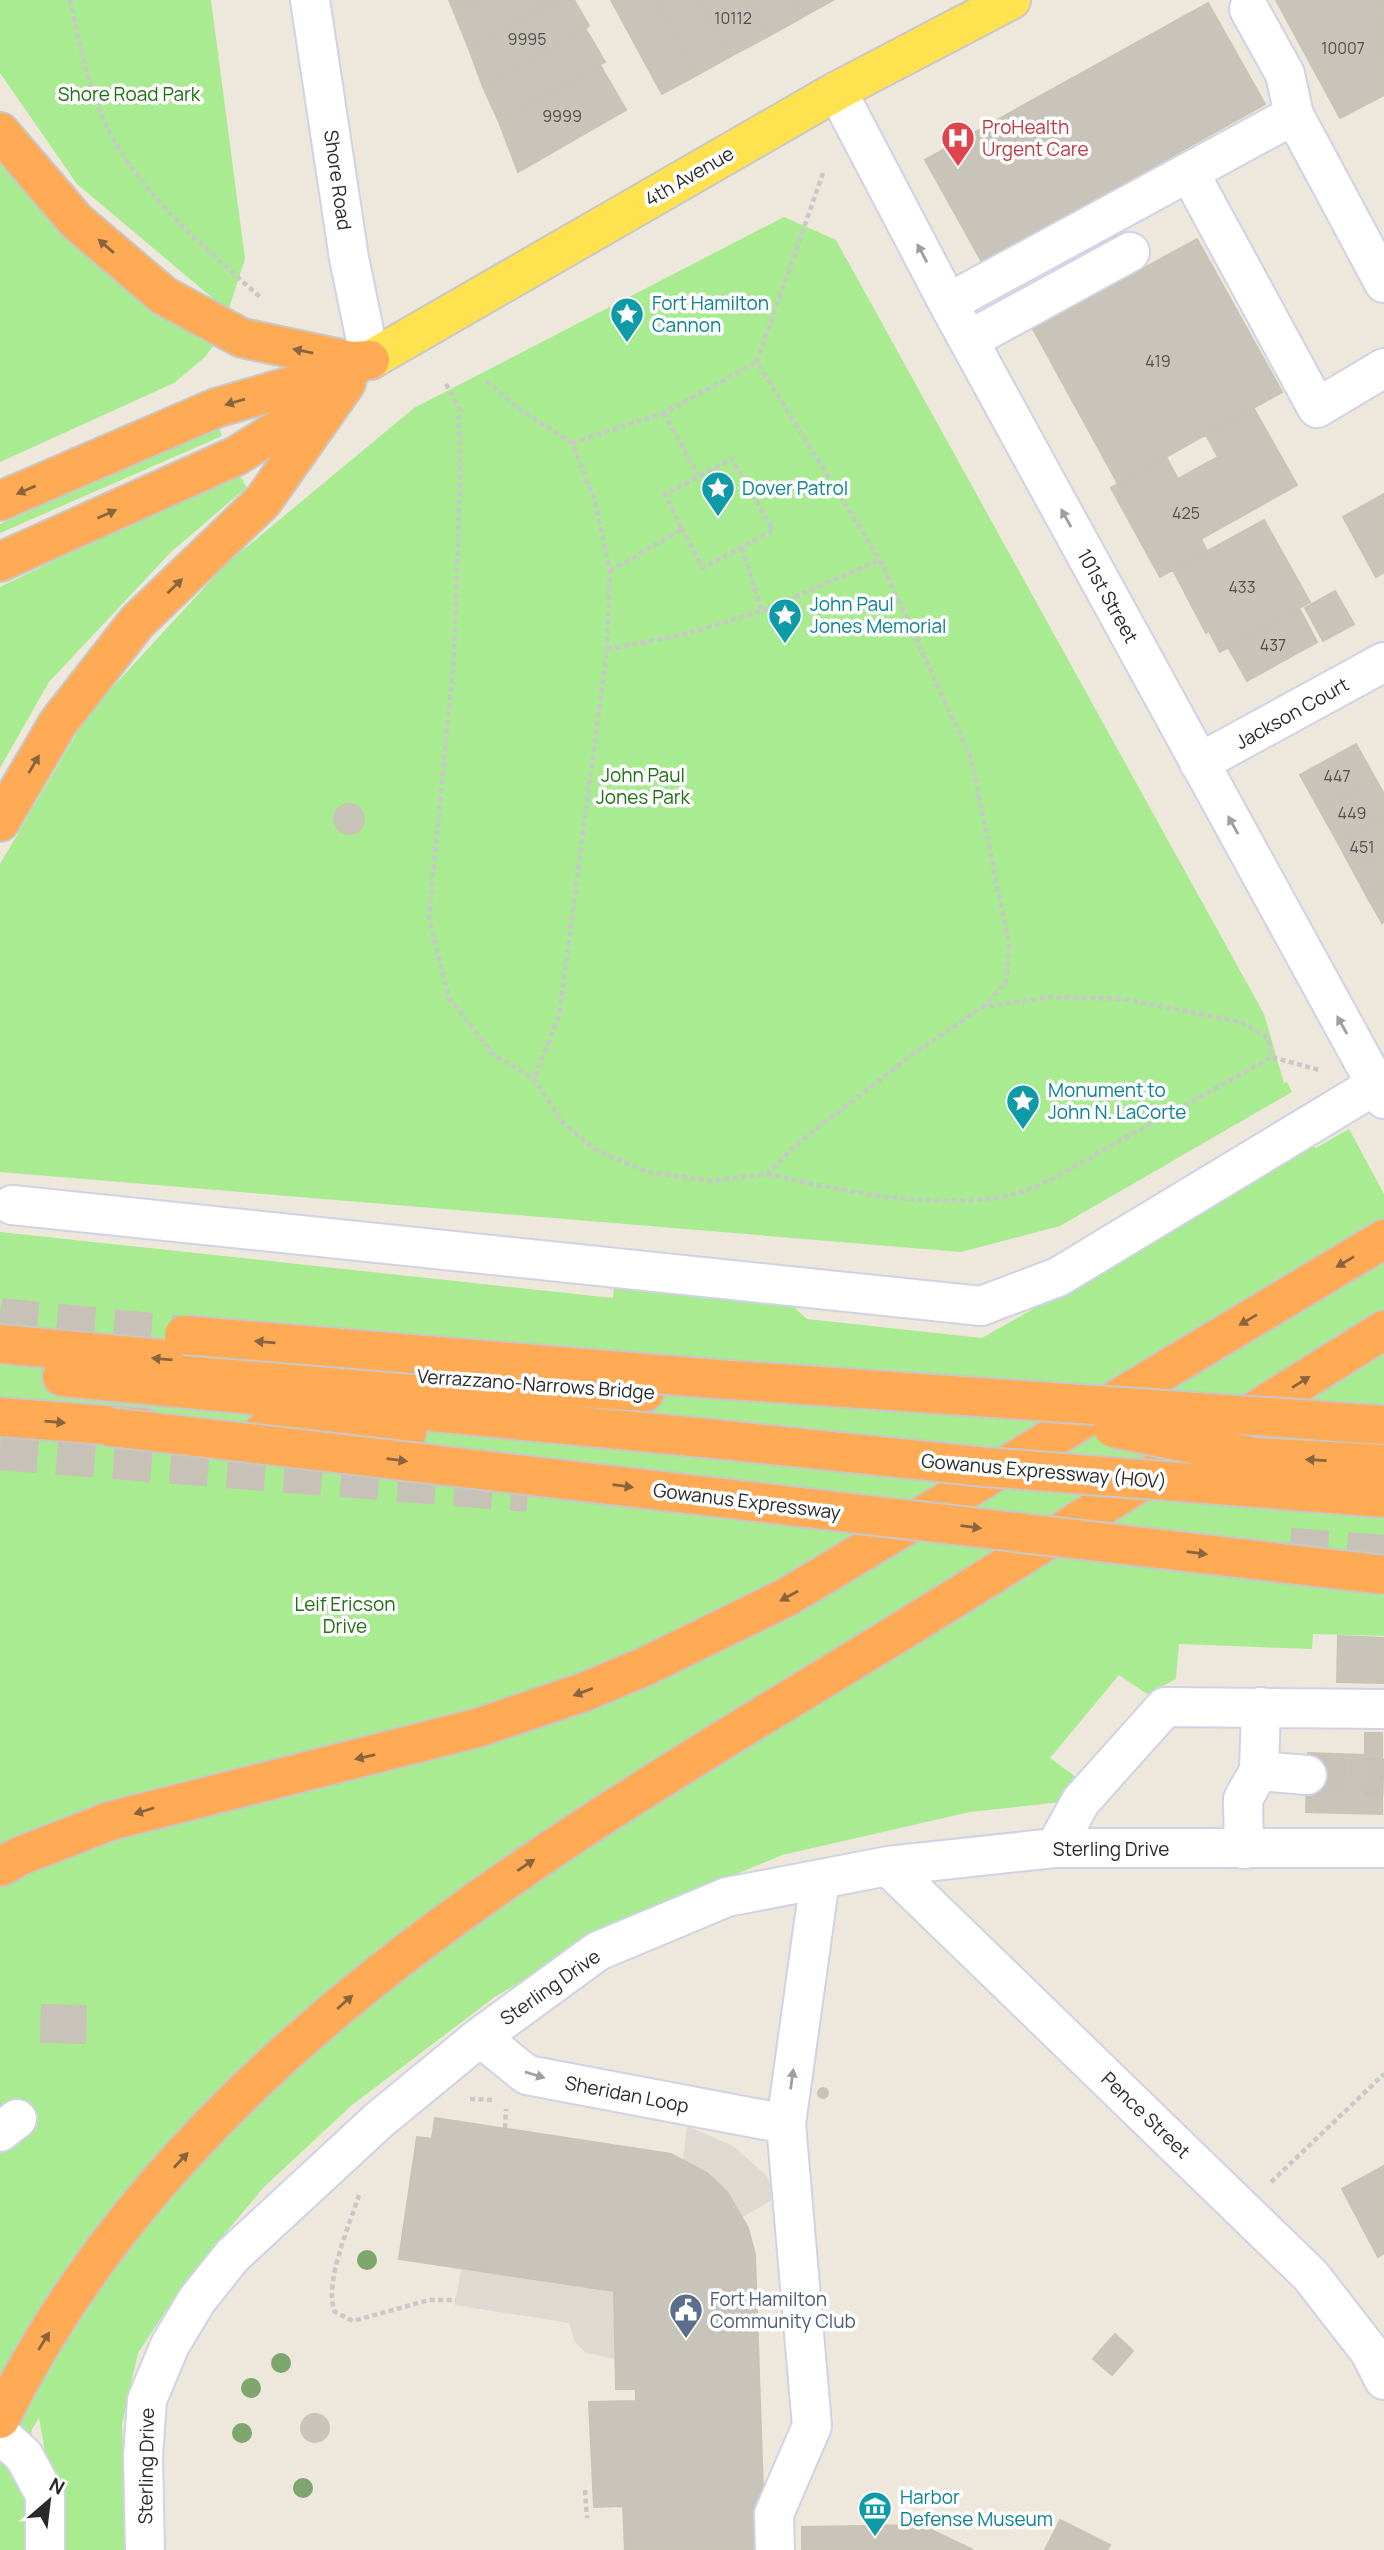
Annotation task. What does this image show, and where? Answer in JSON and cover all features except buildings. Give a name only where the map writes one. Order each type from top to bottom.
[{"type":"highway","points":[[0,132],[76,221],[164,296],[242,338],[351,360],[358,371]]},
{"type":"highway","points":[[0,501],[216,408],[350,369],[358,371]]},
{"type":"highway","points":[[0,562],[236,456],[329,397],[358,371]]},
{"type":"highway","points":[[0,822],[58,723],[136,622],[263,501],[358,371]]},
{"type":"highway","points":[[0,1867],[110,1821],[477,1728],[584,1692],[646,1666],[788,1597],[1384,1239]]},
{"type":"highway","points":[[184,1335],[729,1380],[1384,1423]]},
{"type":"highway","points":[[3,2417],[90,2270],[175,2166],[267,2073],[396,1958],[560,1842],[1374,1336]]},
{"type":"highway","name":"Verrazzano-Narrows Bridge","points":[[0,1345],[230,1365],[1073,1419]]},
{"type":"highway","points":[[230,1365],[705,1438]]},
{"type":"highway","name":"Verrazzano-Narrows Bridge","points":[[0,1371],[705,1438]]},
{"type":"highway","points":[[0,1417],[110,1427],[705,1438]]},
{"type":"highway","points":[[1073,1419],[1384,1423]]},
{"type":"highway","points":[[1073,1419],[1255,1457],[1384,1464]]},
{"type":"highway","name":"Gowanus Expressway","points":[[110,1427],[1384,1575]]},
{"type":"highway","name":"Gowanus Expressway (HOV)","points":[[705,1438],[999,1468],[1384,1498]]},
{"type":"main road","name":"4th Avenue","points":[[358,371],[837,91],[1011,0]]},
{"type":"street","name":"Shore Road","points":[[310,0],[349,258],[358,371]]},
{"type":"street","points":[[1249,9],[1285,74],[1294,115],[1384,284]]},
{"type":"street","name":"101st Street","points":[[837,91],[948,303],[1199,763],[1381,1088]]},
{"type":"street","points":[[948,303],[1294,115]]},
{"type":"street","points":[[1189,172],[1317,408],[1384,368]]},
{"type":"street","points":[[969,340],[1130,252]]},
{"type":"street","name":"Jackson Court","points":[[1199,763],[1384,662]]},
{"type":"street","points":[[12,1205],[981,1306],[1058,1277],[1312,1122],[1381,1088]]},
{"type":"street","points":[[1055,1848],[1081,1801],[1165,1707],[1384,1709]]},
{"type":"street","points":[[1244,1849],[1243,1799],[1259,1772],[1261,1707]]},
{"type":"street","points":[[1259,1772],[1307,1775]]},
{"type":"street","name":"Sterling Drive","points":[[145,2550],[143,2456],[147,2400],[170,2345],[197,2300],[232,2256],[295,2195],[480,2037],[598,1951],[727,1897],[888,1866],[1055,1848],[1384,1848]]},
{"type":"street","name":"Pence Street","points":[[888,1866],[1311,2276],[1370,2352],[1384,2380]]},
{"type":"street","points":[[775,2550],[774,2514],[811,2426],[786,2124],[820,1879]]},
{"type":"street","name":"Sheridan Loop","points":[[480,2037],[527,2075],[786,2124]]},
{"type":"street","points":[[3,2417],[45,2495],[45,2550]]},
{"type":"path","points":[[70,0],[101,114],[133,171],[210,252],[260,297]]},
{"type":"path","points":[[572,443],[664,413],[758,362],[823,173]]},
{"type":"path","points":[[758,362],[880,560],[971,758],[1009,943],[1006,983],[982,1007],[912,1055],[798,1143],[766,1174]]},
{"type":"path","points":[[486,381],[522,411],[572,443],[595,501],[610,571],[607,649],[559,1016],[534,1079]]},
{"type":"path","points":[[446,384],[459,408],[460,480],[454,656],[429,918],[449,998],[493,1054],[534,1079],[564,1123],[596,1150],[647,1172],[712,1181],[766,1174],[830,1188],[896,1196],[949,1201],[996,1198],[1046,1182],[1272,1057],[1319,1070]]},
{"type":"path","points":[[664,413],[698,475]]},
{"type":"path","points":[[732,459],[773,530],[703,568],[682,528],[665,494],[732,459]]},
{"type":"path","points":[[610,571],[682,528]]},
{"type":"path","points":[[742,548],[762,611]]},
{"type":"path","points":[[607,649],[682,635],[762,611],[880,560]]},
{"type":"path","points":[[982,1007],[1051,998],[1124,999],[1241,1022],[1268,1037],[1272,1057]]},
{"type":"path","points":[[1245,2211],[1280,2172],[1384,2074]]},
{"type":"path","points":[[460,2100],[494,2100],[502,2104],[507,2111],[505,2128]]},
{"type":"path","points":[[360,2191],[334,2277],[331,2303],[335,2312],[353,2321],[429,2300],[456,2300]]},
{"type":"path","points":[[585,2490],[587,2518]]},
{"type":"green space","name":"Shore Road Park","points":[[0,0],[211,0],[245,259],[228,311],[77,184],[0,73]]},
{"type":"green space","points":[[0,157],[214,345],[205,357],[174,383],[0,462]]},
{"type":"green space","name":"John Paul Jones Park","points":[[784,217],[836,240],[1264,1014],[1284,1083],[1287,1082],[1292,1092],[1060,1226],[961,1252],[0,1172],[0,864],[88,714],[225,565],[414,408]]},
{"type":"green space","points":[[219,427],[222,436],[0,533],[0,524]]},
{"type":"green space","points":[[237,472],[247,487],[171,552],[49,682],[0,768],[0,587]]},
{"type":"green space","name":"Leif Ericson Drive","points":[[1349,1129],[1384,1194],[1384,1636],[1313,1634],[1312,1649],[1179,1644],[1176,1679],[1147,1694],[1119,1675],[1050,1758],[1084,1783],[1070,1801],[970,1812],[782,1855],[637,1916],[496,1996],[352,2105],[264,2187],[186,2280],[138,2353],[122,2424],[127,2550],[60,2550],[65,2531],[50,2479],[39,2418],[32,2429],[22,2495],[35,2518],[34,2550],[0,2550],[0,1232],[613,1298],[614,1287],[780,1295],[807,1319],[982,1338],[1100,1271],[1307,1141],[1316,1148]]},
{"type":"shaded area","points":[[687,2126],[733,2146],[766,2175],[777,2197],[743,2217],[727,2192],[713,2178],[683,2160]]},
{"type":"shaded area","points":[[461,2269],[614,2291],[615,2359],[586,2353],[575,2342],[569,2323],[455,2305]]},
{"type":"tunnel","points":[[0,1317],[184,1335]]},
{"type":"tunnel","points":[[0,1451],[528,1493]]},
{"type":"tunnel","points":[[1290,1547],[1384,1554]]},
{"type":"tunnel","points":[[1307,1775],[1384,1778]]},
{"type":"place","name":"ProHealth Urgent Care","points":[[958,168]]},
{"type":"place","name":"Fort Hamilton Cannon","points":[[627,344]]},
{"type":"place","name":"Dover Patrol","points":[[718,518]]},
{"type":"place","name":"John Paul Jones Memorial","points":[[785,645]]},
{"type":"place","name":"Monument to John N. LaCorte","points":[[1023,1131]]},
{"type":"place","name":"Fort Hamilton Community Club","points":[[686,2340]]},
{"type":"place","name":"Harbor Defense Museum","points":[[875,2538]]}]
